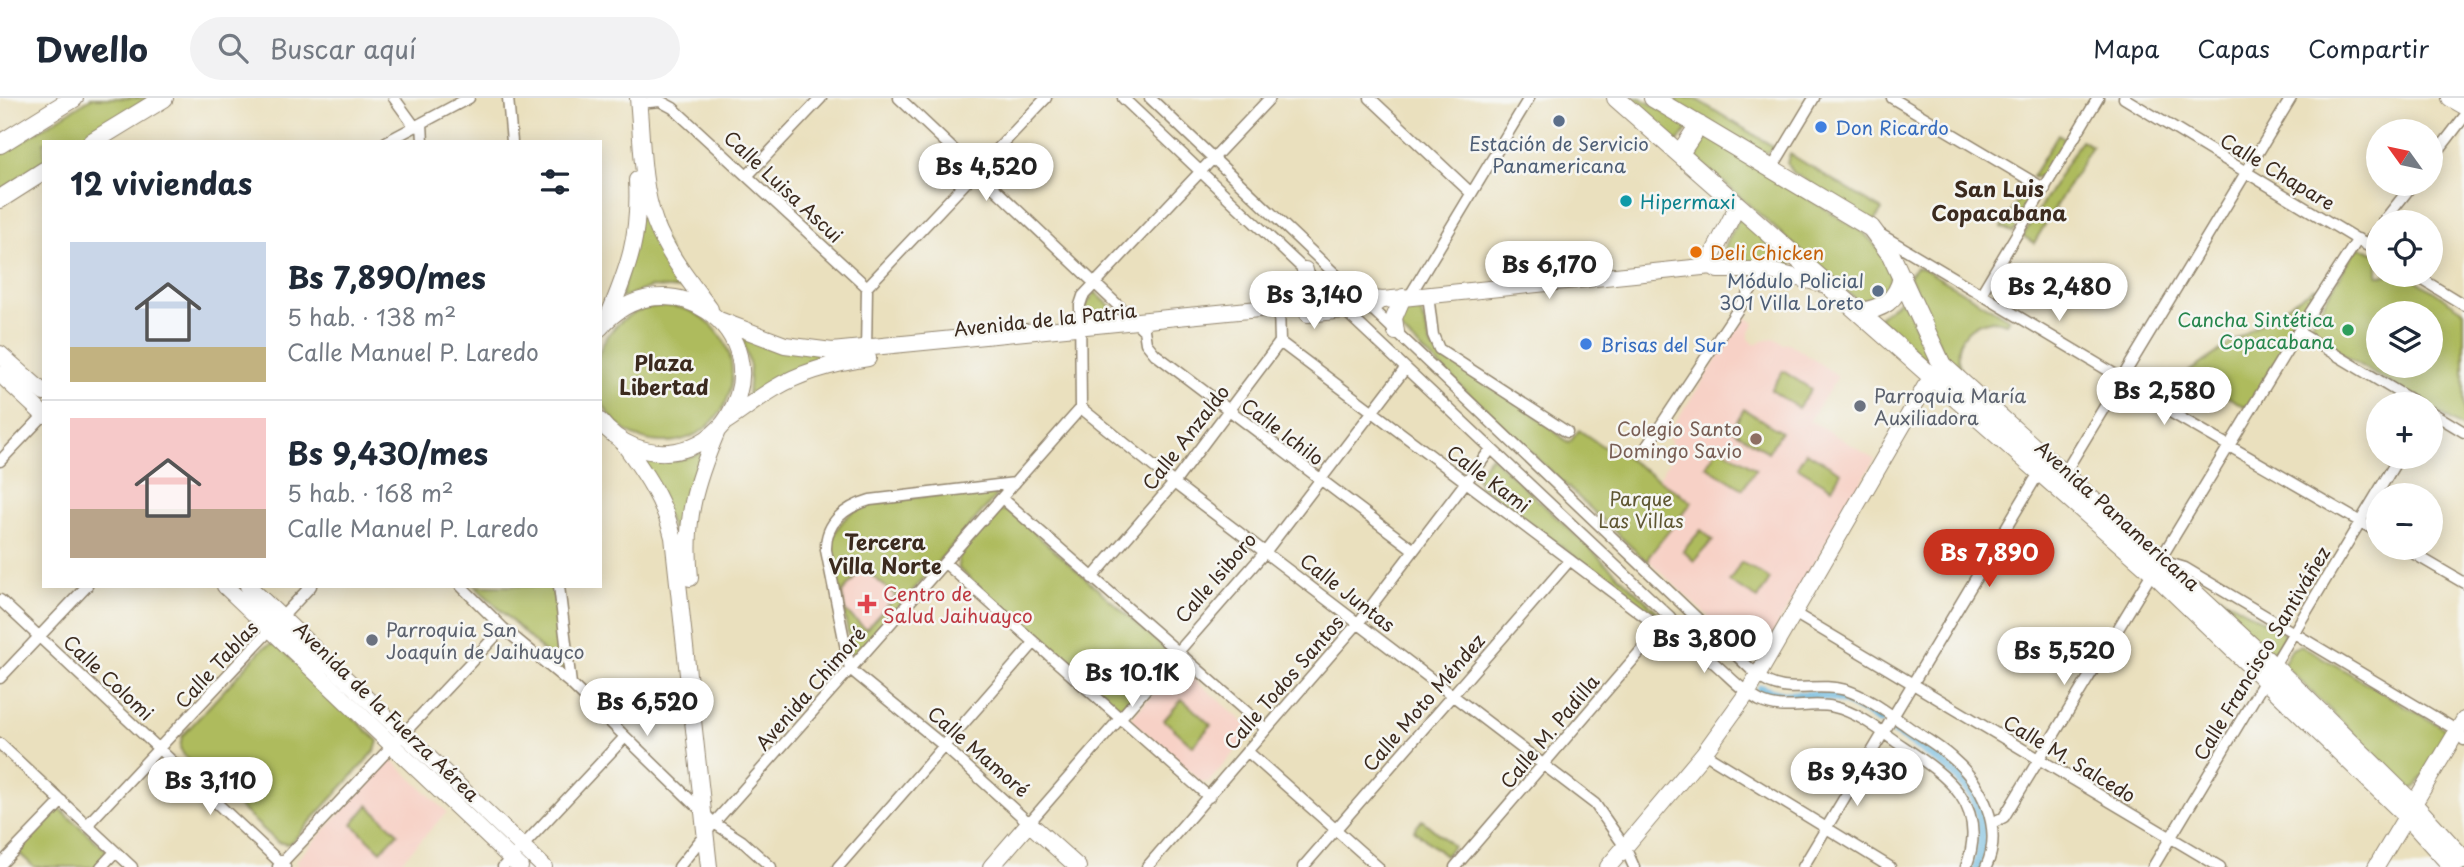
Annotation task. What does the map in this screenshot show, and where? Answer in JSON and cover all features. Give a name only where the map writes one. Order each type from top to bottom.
[{"type":"main road","points":[[95,140],[164,98]]},
{"type":"main road","name":"Avenida Panamericana","points":[[1616,98],[1859,312],[1937,372],[2155,566],[2464,860]]},
{"type":"main road","name":"Avenida Panamericana","points":[[1653,98],[1871,228],[1891,255],[1902,277],[1937,372]]},
{"type":"main road","points":[[2450,98],[2464,106]]},
{"type":"main road","points":[[635,100],[649,202],[655,221],[677,263],[735,343],[740,359],[739,392],[721,426],[694,492],[687,539],[709,867]]},
{"type":"main road","points":[[603,324],[627,270],[637,229],[635,100]]},
{"type":"main road","points":[[0,144],[60,101]]},
{"type":"main road","points":[[1680,153],[1699,125]]},
{"type":"main road","points":[[0,199],[42,173]]},
{"type":"main road","points":[[1712,266],[1712,256],[1738,205]]},
{"type":"main road","name":"Avenida de la Patria","points":[[603,324],[634,302],[667,296],[700,305],[717,317],[785,345],[866,354],[1712,266],[1718,270],[1764,270],[1829,285]]},
{"type":"main road","points":[[1285,310],[1306,285],[1305,270]]},
{"type":"main road","points":[[1859,312],[1883,307],[1894,296],[1902,277]]},
{"type":"main road","points":[[1396,332],[1394,318],[1406,297]]},
{"type":"main road","points":[[0,354],[42,391]]},
{"type":"main road","name":"Avenida de la Patria","points":[[607,429],[645,450],[670,452],[696,445],[775,388],[796,377],[866,354]]},
{"type":"main road","points":[[1608,867],[1704,752],[1748,692],[1937,372]]},
{"type":"main road","points":[[0,374],[42,413]]},
{"type":"main road","points":[[607,429],[658,494],[668,515],[673,537],[708,823],[719,867]]},
{"type":"main road","name":"Avenida de la Fuerza Aérea","points":[[228,588],[276,624],[398,739],[514,859],[544,867]]},
{"type":"main road","name":"Avenida de la Fuerza Aérea","points":[[249,588],[276,624]]},
{"type":"main road","points":[[2376,867],[2463,734]]},
{"type":"main road","points":[[2388,867],[2413,814]]},
{"type":"main road","name":"Avenida Panamericana","points":[[2413,814],[2453,867]]},
{"type":"main road","name":"Calle Isiboro","points":[[991,867],[1029,823]]},
{"type":"main road","name":"Calle Mamoré","points":[[1029,823],[1078,867]]},
{"type":"street","points":[[394,98],[418,125],[422,140]]},
{"type":"street","points":[[390,140],[469,98]]},
{"type":"street","points":[[508,98],[512,140]]},
{"type":"street","points":[[748,175],[821,98]]},
{"type":"street","name":"Calle Ichilo","points":[[900,98],[1139,326],[1149,348],[1228,411],[1414,550]]},
{"type":"street","points":[[866,354],[867,287],[1046,98]]},
{"type":"street","points":[[1123,98],[1405,369],[1670,617],[1681,634],[1748,692],[1760,701],[1775,706],[1834,707],[1884,733],[1940,772],[1961,794],[1969,812],[1971,849],[1966,867]]},
{"type":"street","points":[[1150,98],[1371,301],[1396,332],[1758,676],[1775,687],[1830,687],[1849,691],[1894,717],[1963,768],[1978,786],[1989,810],[1992,823],[1990,858],[1986,867]]},
{"type":"street","points":[[1081,408],[1080,305],[1083,296],[1270,98]]},
{"type":"street","points":[[1370,98],[1471,193]]},
{"type":"street","points":[[1406,297],[1529,98]]},
{"type":"street","points":[[1772,168],[1814,98]]},
{"type":"street","points":[[1892,98],[2045,189]]},
{"type":"street","points":[[1981,294],[2098,98]]},
{"type":"street","name":"Calle Chapare","points":[[2124,98],[2366,244]]},
{"type":"street","points":[[1803,867],[2034,481],[2053,475],[2121,378],[2291,98]]},
{"type":"street","name":"Calle Luisa Ascui","points":[[635,100],[660,101],[673,108],[867,287]]},
{"type":"street","points":[[2443,144],[2464,117]]},
{"type":"street","points":[[2392,210],[2404,196]]},
{"type":"street","points":[[1871,228],[2121,378],[2134,391],[2366,525]]},
{"type":"street","points":[[1992,823],[2004,817],[2298,332],[2366,239]]},
{"type":"street","points":[[1902,277],[1904,265],[1916,255]]},
{"type":"street","points":[[1645,449],[1764,270]]},
{"type":"street","points":[[2435,287],[2464,305]]},
{"type":"street","points":[[1428,295],[1433,335],[1440,349],[1567,432]]},
{"type":"street","points":[[1280,342],[1285,310]]},
{"type":"street","points":[[2298,332],[2398,392]]},
{"type":"street","name":"Calle Anzaldo","points":[[1091,578],[1174,483],[1280,342]]},
{"type":"street","name":"Calle Kami","points":[[1280,342],[1660,628],[1681,634]]},
{"type":"street","name":"Calle Isiboro","points":[[1029,823],[1266,551],[1405,369]]},
{"type":"street","name":"Calle Juntas","points":[[1081,408],[1174,483],[1595,804],[1625,847],[1634,867]]},
{"type":"street","name":"Avenida Chimoré","points":[[679,867],[708,823],[850,669],[1081,408]]},
{"type":"street","points":[[0,461],[42,417]]},
{"type":"street","points":[[2443,419],[2464,432]]},
{"type":"street","name":"Calle Todos Santos","points":[[1147,867],[1359,622],[1491,449]]},
{"type":"street","name":"Calle Francisco Santiváñez","points":[[2153,867],[2392,469]]},
{"type":"street","points":[[850,669],[825,540],[842,512],[852,505],[870,500],[1015,483]]},
{"type":"street","points":[[1002,498],[1266,729]]},
{"type":"street","name":"Calle Moto Méndez","points":[[1303,867],[1570,560]]},
{"type":"street","points":[[2425,560],[2464,583]]},
{"type":"street","points":[[945,563],[1209,797]]},
{"type":"street","points":[[2155,566],[2185,568],[2463,734]]},
{"type":"street","points":[[0,678],[85,588]]},
{"type":"street","name":"Calle Tablas","points":[[87,825],[309,588]]},
{"type":"street","points":[[463,588],[503,628],[571,684],[708,823],[742,841],[771,867]]},
{"type":"street","points":[[559,588],[571,684]]},
{"type":"street","name":"Calle Colomi","points":[[0,600],[281,866]]},
{"type":"street","name":"Calle M. Salcedo","points":[[1794,613],[2220,867]]},
{"type":"street","name":"Calle M. Padilla","points":[[1455,867],[1670,617]]},
{"type":"street","points":[[281,866],[503,628]]},
{"type":"street","points":[[838,867],[1034,643]]},
{"type":"street","name":"Calle Mamoré","points":[[850,669],[944,746],[1029,823]]},
{"type":"street","points":[[514,859],[624,738]]},
{"type":"street","points":[[0,744],[132,867]]},
{"type":"street","points":[[1247,751],[1378,867]]},
{"type":"street","points":[[1704,752],[1890,867]]},
{"type":"street","points":[[0,865],[62,801]]},
{"type":"street","points":[[101,867],[115,852]]},
{"type":"shaded area","points":[[1745,317],[1755,323],[1749,332],[1749,340],[1754,344],[1774,338],[1783,344],[1789,343],[1838,376],[1809,422],[1875,459],[1757,658],[1749,655],[1649,561],[1649,556],[1692,503],[1658,479],[1674,454],[1668,433]]},
{"type":"shaded area","name":"Centro de Salud Jaihuayco","points":[[863,568],[896,596],[866,629],[845,611],[842,592]]},
{"type":"shaded area","points":[[1176,668],[1182,668],[1250,728],[1251,733],[1209,782],[1202,782],[1130,719]]},
{"type":"shaded area","points":[[392,760],[447,812],[396,867],[300,867],[296,861],[388,761]]},
{"type":"green space","points":[[91,98],[150,98],[83,140],[42,140],[42,165],[0,191],[0,155]]},
{"type":"green space","points":[[1627,98],[1641,98],[1689,127],[1677,143]]},
{"type":"green space","points":[[1679,98],[1694,98],[1774,147],[1769,152],[1761,153],[1675,105]]},
{"type":"green space","points":[[2058,134],[2068,140],[2058,159],[2045,175],[2032,177]]},
{"type":"green space","points":[[1702,138],[1710,138],[1864,233],[1883,254],[1890,268],[1887,295],[1868,303],[1855,299],[1696,158],[1693,147]]},
{"type":"green space","points":[[2081,140],[2092,146],[2034,243],[2023,236]]},
{"type":"green space","points":[[1790,154],[1882,210],[1873,223],[1791,171],[1787,163]]},
{"type":"green space","points":[[2027,185],[2031,191],[2031,203],[2013,233],[2002,227]]},
{"type":"green space","points":[[643,195],[686,289],[651,287],[621,298]]},
{"type":"green space","points":[[1738,219],[1742,219],[1792,264],[1789,269],[1725,266],[1718,262]]},
{"type":"green space","points":[[2360,247],[2366,250],[2366,287],[2427,287],[2464,311],[2464,429],[2443,416],[2443,392],[2404,392],[2381,378],[2443,378],[2443,301],[2366,301],[2366,369],[2307,331],[2354,252]]},
{"type":"green space","points":[[1916,267],[1924,269],[2009,319],[2006,323],[1985,321],[1968,331],[1958,348],[1961,369],[1958,372],[1942,350],[1909,275]]},
{"type":"green space","points":[[2315,287],[2319,290],[2247,408],[2187,373]]},
{"type":"green space","points":[[1095,292],[1122,317],[1086,322],[1086,305]]},
{"type":"green space","points":[[1902,298],[1929,355],[1924,359],[1878,318]]},
{"type":"green space","points":[[664,306],[690,311],[712,326],[727,348],[731,361],[731,387],[727,400],[712,422],[690,437],[664,442],[638,437],[616,422],[602,402],[602,346],[616,326],[638,311]]},
{"type":"green space","name":"Parque Las Villas","points":[[1415,307],[1422,317],[1436,353],[1532,413],[1569,443],[1579,430],[1611,452],[1616,451],[1692,502],[1649,556],[1649,561],[1400,329],[1398,323],[1405,309]]},
{"type":"green space","points":[[742,336],[837,356],[748,399],[750,367]]},
{"type":"green space","points":[[1783,371],[1811,389],[1798,408],[1771,390]]},
{"type":"green space","points":[[1744,409],[1781,432],[1768,452],[1732,429]]},
{"type":"green space","points":[[1719,446],[1756,469],[1743,489],[1706,466]]},
{"type":"green space","points":[[704,452],[681,549],[642,460],[676,461]]},
{"type":"green space","points":[[1806,452],[1841,472],[1832,488],[1797,467]]},
{"type":"green space","name":"Parque Las Villas","points":[[1491,456],[1662,616],[1661,621],[1479,485],[1477,474]]},
{"type":"green space","points":[[993,491],[996,496],[857,654],[852,654],[831,545],[843,520],[856,510],[884,502]],"holes":[[[863,568],[896,596],[866,629],[845,611],[842,593]]]},
{"type":"green space","points":[[997,511],[1012,513],[1169,652],[1122,709],[1118,710],[959,569],[960,555]]},
{"type":"green space","points":[[1701,530],[1713,540],[1694,561],[1683,551]]},
{"type":"green space","points":[[1741,562],[1770,579],[1758,599],[1729,582]]},
{"type":"green space","points":[[2188,577],[2283,633],[2285,636],[2277,649],[2269,653]]},
{"type":"green space","points":[[477,588],[556,588],[566,673]]},
{"type":"green space","points":[[271,644],[277,645],[378,741],[375,751],[293,841],[287,844],[277,842],[183,754],[180,748],[182,736],[263,648]]},
{"type":"green space","points":[[2301,645],[2445,729],[2447,738],[2416,787],[2410,789],[2283,664],[2292,649]]},
{"type":"green space","points":[[1182,699],[1211,725],[1193,746],[1164,720]]},
{"type":"green space","points":[[368,805],[398,833],[381,851],[352,824]]},
{"type":"green space","points":[[60,809],[106,850],[106,856],[96,867],[34,867],[21,855],[15,854]]},
{"type":"green space","points":[[1422,820],[1453,846],[1445,856],[1414,830]]},
{"type":"waterway","points":[[1761,689],[1785,696],[1825,696],[1840,699],[1880,720]]},
{"type":"waterway","points":[[1896,731],[1951,771],[1965,785],[1975,801],[1981,819],[1982,841],[1977,867]]},
{"type":"place","name":"Estación de Servicio Panamericana","points":[[1559,121]]},
{"type":"place","name":"Don Ricardo","points":[[1821,127]]},
{"type":"place","name":"Hipermaxi","points":[[1626,201]]},
{"type":"place","name":"Deli Chicken","points":[[1696,252]]},
{"type":"place","name":"Módulo Policial 301 Villa Loreto","points":[[1878,291]]},
{"type":"place","name":"Cancha Sintética Copacabana","points":[[2348,330]]},
{"type":"place","name":"Brisas del Sur","points":[[1586,344]]},
{"type":"place","name":"Parroquia María Auxiliadora","points":[[1860,406]]},
{"type":"place","name":"Colegio Santo Domingo Savio","points":[[1756,439]]},
{"type":"place","name":"Centro de Salud Jaihuayco","points":[[867,604]]},
{"type":"place","name":"Parroquia San Joaquín de Jaihuayco","points":[[372,640]]},
{"type":"district","name":"San Luis Copacabana","points":[[1999,200]]},
{"type":"district","name":"Plaza Libertad","points":[[664,374]]},
{"type":"district","name":"Tercera Villa Norte","points":[[885,553]]}]
